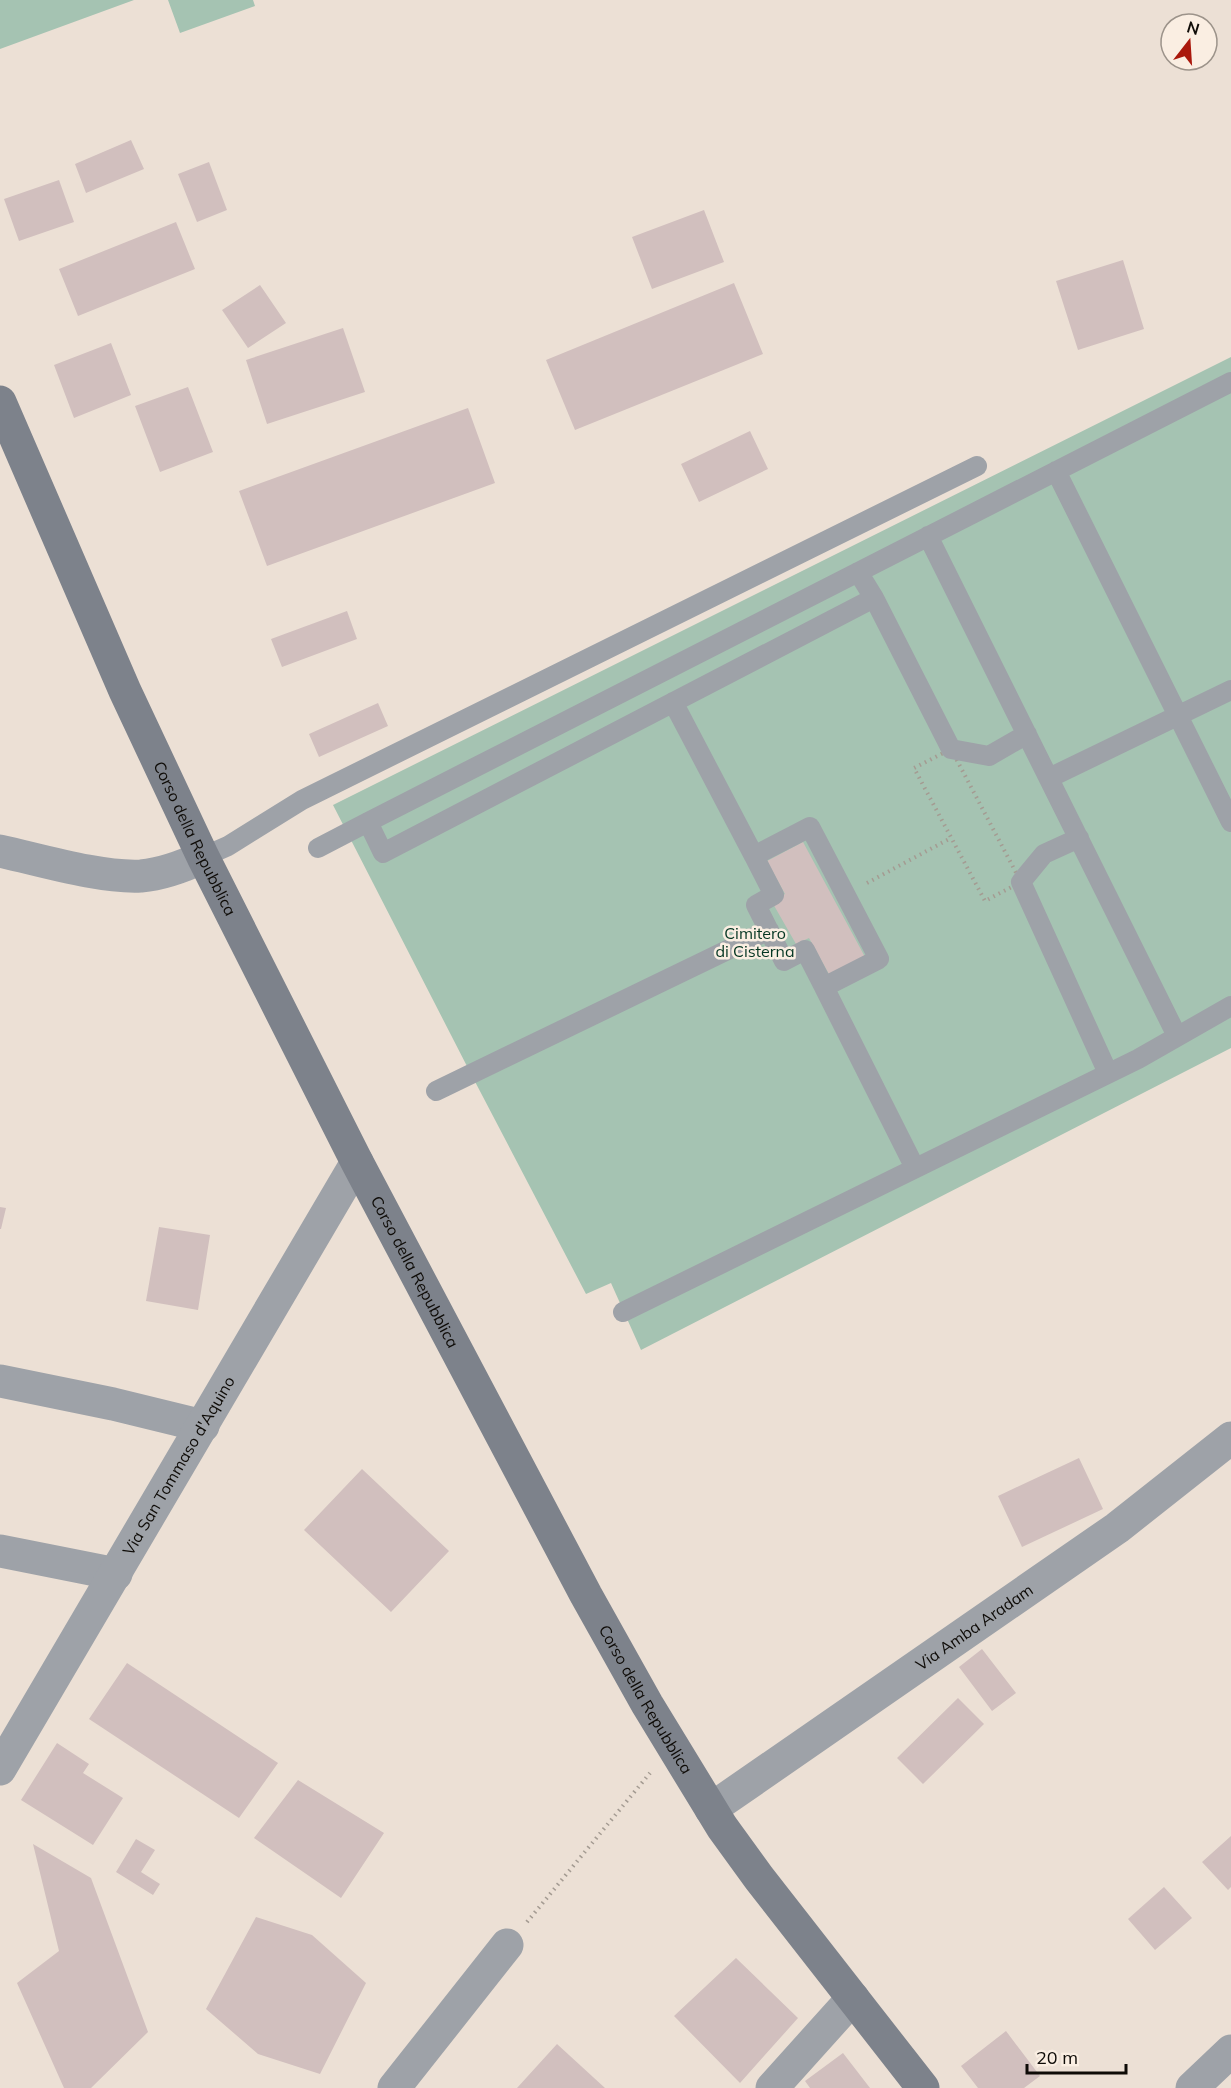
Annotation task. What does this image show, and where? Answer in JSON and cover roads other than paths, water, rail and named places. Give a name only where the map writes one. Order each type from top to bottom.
[{"type":"street","name":"Corso della Repubblica","points":[[0,402],[125,691],[203,857],[357,1162],[586,1595],[711,1809],[759,1878],[923,2088]]},
{"type":"street","points":[[0,851],[95,872],[127,876],[178,868],[203,857]]},
{"type":"street","name":"Via San Tommaso d'Aquino","points":[[0,1769],[11,1726],[116,1574],[357,1162]]},
{"type":"street","points":[[0,1381],[203,1426]]},
{"type":"street","name":"Via Amba Aradam","points":[[711,1809],[1117,1528],[1231,1438]]},
{"type":"street","points":[[0,1551],[116,1574]]},
{"type":"street","points":[[394,2088],[507,1946]]},
{"type":"street","points":[[772,2088],[853,1998]]},
{"type":"street","points":[[1192,2088],[1231,2051]]},
{"type":"lane","points":[[318,849],[1231,382]]},
{"type":"lane","points":[[203,857],[228,846],[313,794],[977,466]]},
{"type":"lane","points":[[1056,471],[1231,822]]},
{"type":"lane","points":[[928,536],[1178,1036]]},
{"type":"lane","points":[[858,572],[874,598],[951,749],[989,756],[1027,734]]},
{"type":"lane","points":[[368,822],[383,853],[874,598]]},
{"type":"lane","points":[[1048,778],[1231,690]]},
{"type":"lane","points":[[673,702],[774,895],[756,905],[784,960],[805,950],[915,1168]]},
{"type":"lane","points":[[754,856],[810,827],[879,959],[824,987]]},
{"type":"lane","points":[[1079,838],[1044,854],[1021,882],[1108,1073]]},
{"type":"lane","points":[[436,1091],[769,930]]},
{"type":"lane","points":[[623,1312],[1108,1073],[1231,1006]]},
{"type":"park label","name":"Cimitero di Cisterna","points":[[755,942]]}]
